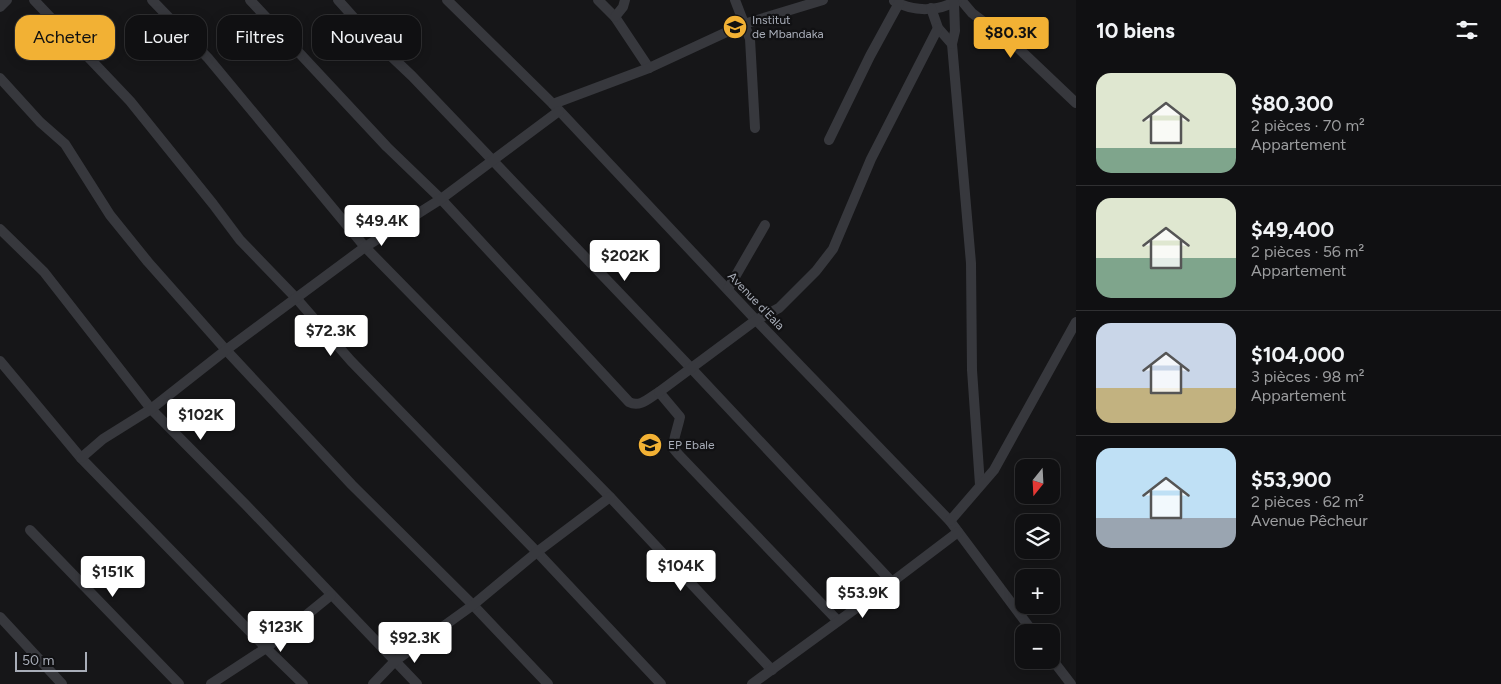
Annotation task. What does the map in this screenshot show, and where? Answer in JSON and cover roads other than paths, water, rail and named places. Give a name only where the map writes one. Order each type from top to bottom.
[{"type":"street","points":[[0,7],[7,0]]},
{"type":"street","points":[[34,0],[130,101],[208,197],[240,240],[296,298],[358,368],[537,552],[661,684]]},
{"type":"street","points":[[152,0],[208,58],[365,247],[610,497],[772,670]]},
{"type":"street","points":[[250,0],[387,147],[441,199],[629,402],[636,405],[659,392],[756,320],[779,308],[816,271],[833,249],[871,159],[938,28]]},
{"type":"street","points":[[338,0],[374,40],[412,76],[691,368],[892,582]]},
{"type":"street","name":"Avenue d'Eala","points":[[447,0],[556,108],[756,320],[950,521],[1026,624]]},
{"type":"street","points":[[598,0],[615,17],[648,68]]},
{"type":"street","points":[[615,17],[623,7],[625,0]]},
{"type":"street","points":[[735,0],[750,39],[755,128]]},
{"type":"street","points":[[80,458],[103,439],[151,409],[226,350],[365,247],[441,199],[492,161],[556,108],[744,24],[823,0]]},
{"type":"street","points":[[829,140],[870,56],[894,1],[912,8],[940,8],[957,1]]},
{"type":"street","points":[[957,1],[952,44],[971,263],[972,370],[980,485]]},
{"type":"street","points":[[957,1],[1016,47],[1076,103]]},
{"type":"street","points":[[931,8],[938,28],[952,44]]},
{"type":"street","points":[[0,78],[40,122],[65,144],[110,214],[148,262],[226,350],[352,485],[473,604],[548,684]]},
{"type":"street","points":[[728,289],[765,225]]},
{"type":"street","points":[[0,229],[44,272],[151,409],[246,505],[417,684]]},
{"type":"street","points":[[950,521],[994,470],[1076,322]]},
{"type":"street","points":[[0,361],[80,458],[303,684]]},
{"type":"street","points":[[659,392],[680,417],[674,442],[674,448],[678,455],[838,621]]},
{"type":"street","points":[[373,684],[395,661],[473,604],[537,552],[610,497]]},
{"type":"street","points":[[30,530],[178,684]]},
{"type":"street","points":[[752,684],[958,532]]},
{"type":"street","points":[[211,684],[266,648],[331,596]]},
{"type":"street","points":[[0,617],[62,684]]},
{"type":"street","points":[[1059,669],[1070,684]]},
{"type":"place","name":"Institut de Mbandaka","points":[[735,27]]},
{"type":"place","name":"EP Ebale","points":[[650,445]]}]
